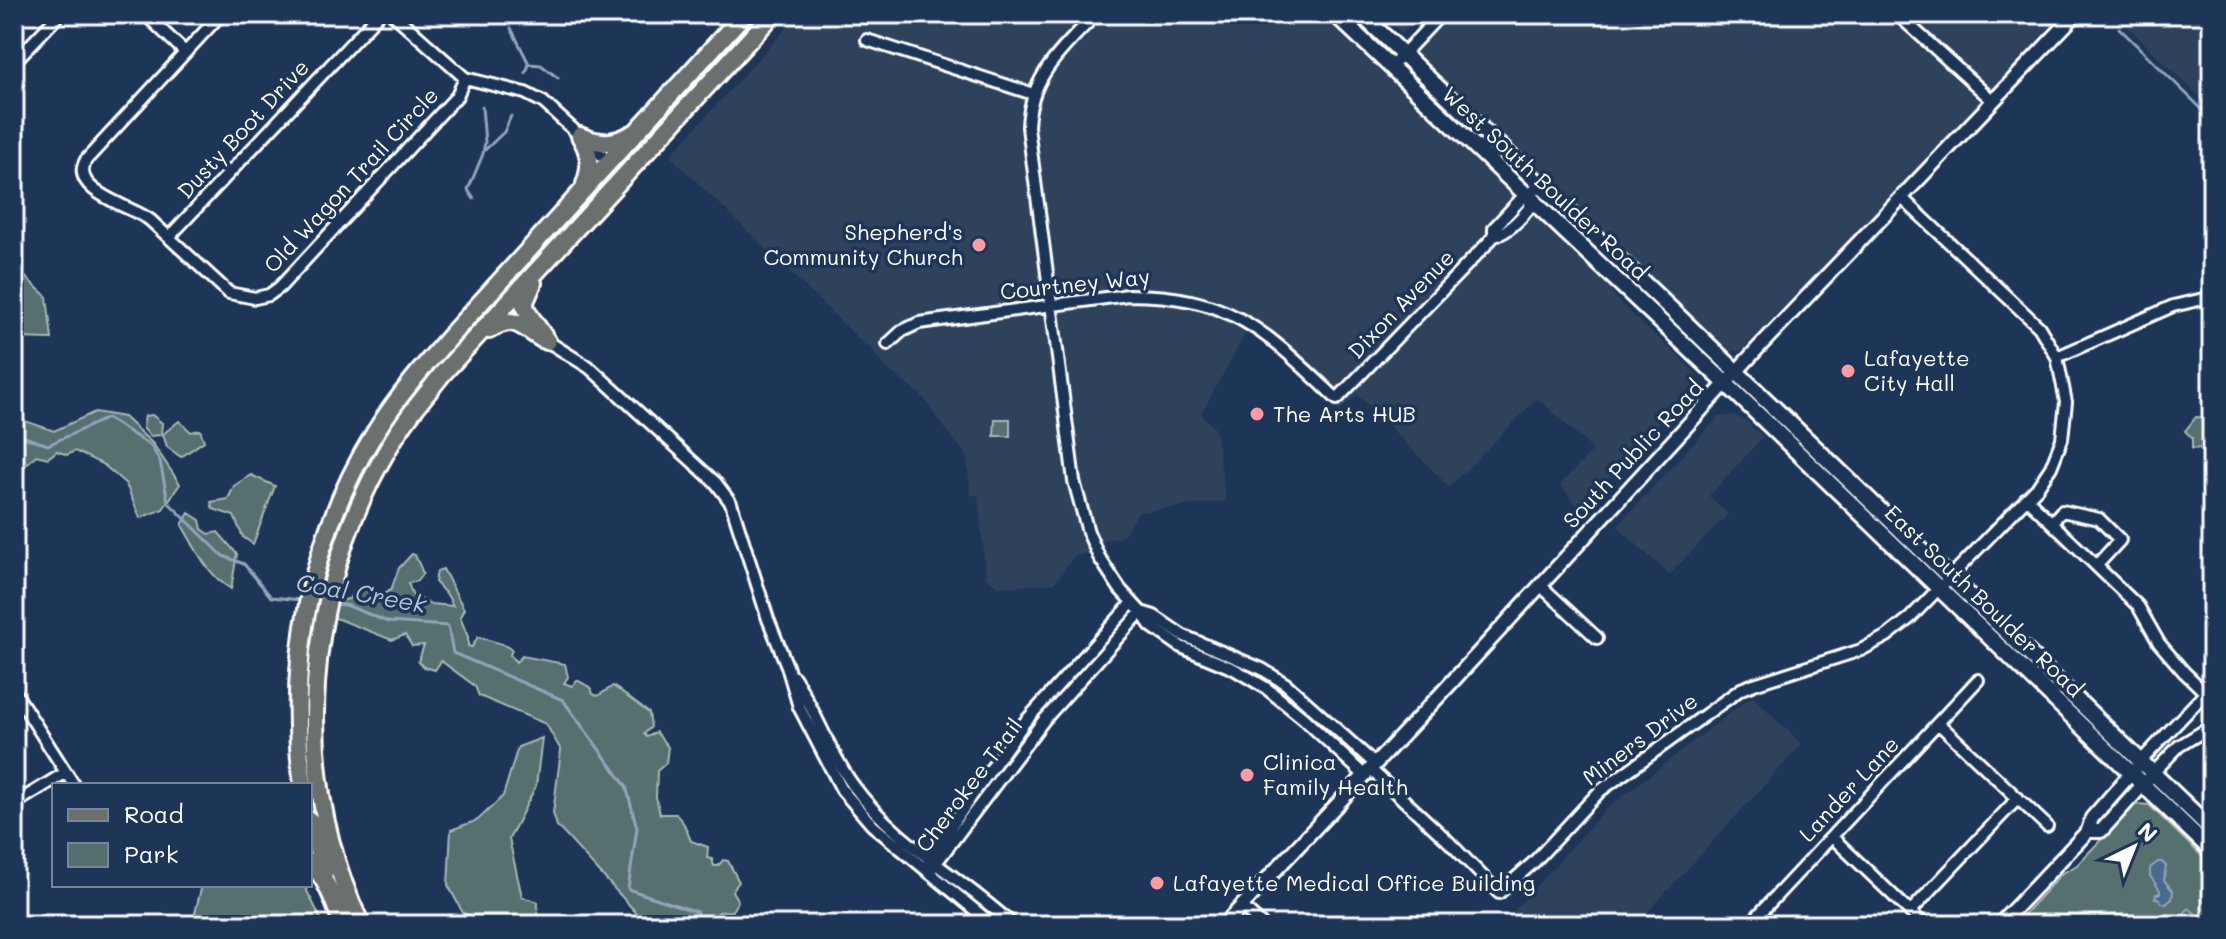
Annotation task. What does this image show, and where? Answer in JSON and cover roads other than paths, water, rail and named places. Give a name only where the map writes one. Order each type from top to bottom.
[{"type":"main road","points":[[303,783],[298,700],[304,629],[317,558],[353,473],[376,430],[452,334],[744,14]]},
{"type":"main road","points":[[361,925],[337,863],[327,824],[318,770],[314,700],[321,634],[338,563],[361,500],[402,425],[443,373],[773,14]]},
{"type":"main road","name":"West South Boulder Road","points":[[1335,14],[1529,199],[1731,378]]},
{"type":"main road","name":"West South Boulder Road","points":[[1361,14],[1541,186],[1731,378]]},
{"type":"main road","points":[[580,136],[608,143],[623,139],[635,131]]},
{"type":"main road","points":[[580,136],[589,153],[590,163],[587,182],[580,192]]},
{"type":"main road","points":[[602,200],[610,176],[609,162]]},
{"type":"main road","points":[[543,263],[524,304],[547,341]]},
{"type":"main road","points":[[476,337],[504,321],[519,324],[547,341]]},
{"type":"main road","name":"East South Boulder Road","points":[[1731,378],[1943,582],[2131,774],[2212,851]]},
{"type":"main road","name":"East South Boulder Road","points":[[1943,582],[2141,761],[2212,830]]},
{"type":"main road","points":[[312,829],[326,883],[343,925]]},
{"type":"main road","points":[[312,865],[326,883]]},
{"type":"street","points":[[14,62],[60,14]]},
{"type":"street","points":[[145,14],[185,52]]},
{"type":"street","name":"Old Wagon Trail Circle","points":[[221,14],[83,166],[85,180],[93,189],[142,214],[229,293],[255,298],[269,295],[288,279],[457,96],[465,78]]},
{"type":"street","name":"Dusty Boot Drive","points":[[169,237],[379,14]]},
{"type":"street","name":"Old Wagon Trail Circle","points":[[393,14],[465,78],[525,93],[543,102],[609,162]]},
{"type":"street","points":[[1096,14],[1048,64],[1033,94],[1028,127],[1074,481],[1088,532],[1106,569],[1151,626],[1168,639],[1266,688],[1370,770]]},
{"type":"street","points":[[1391,67],[1441,14]]},
{"type":"street","points":[[1897,14],[1992,100]]},
{"type":"street","name":"South Public Road","points":[[1224,925],[1731,378],[2076,14]]},
{"type":"street","points":[[867,40],[1033,94]]},
{"type":"street","name":"Dixon Avenue","points":[[1337,399],[1494,236],[1494,228],[1541,186]]},
{"type":"street","points":[[1902,198],[2039,327],[2057,357],[2066,402],[2062,439],[2051,467],[2026,498],[1943,582]]},
{"type":"street","name":"Courtney Way","points":[[888,344],[902,331],[919,323],[1128,295],[1157,295],[1218,308],[1251,324],[1276,341],[1337,399]]},
{"type":"street","points":[[2057,357],[2173,306],[2212,297]]},
{"type":"street","points":[[547,341],[590,368],[716,483],[731,503],[799,707],[842,790],[872,825],[995,908],[1013,925]]},
{"type":"street","points":[[1999,925],[2088,831],[2092,818],[2141,761],[2210,693],[2184,672],[2159,643],[2138,606],[2026,498]]},
{"type":"street","points":[[2052,522],[2062,511],[2099,519],[2120,540],[2097,565]]},
{"type":"street","name":"Miners Drive","points":[[1370,770],[1446,839],[1499,893],[1534,862],[1600,791],[1741,689],[1861,650],[1887,636],[1910,618],[1943,582]]},
{"type":"street","points":[[1540,585],[1597,638]]},
{"type":"street","name":"Cherokee Trail","points":[[931,865],[973,794],[1024,723],[1132,603]]},
{"type":"street","name":"Cherokee Trail","points":[[931,865],[1044,720],[1141,612]]},
{"type":"street","name":"Lander Lane","points":[[1749,925],[1978,680]]},
{"type":"street","points":[[14,691],[72,783]]},
{"type":"street","points":[[1938,723],[2047,826]]},
{"type":"street","points":[[2088,831],[2101,831],[2179,746],[2212,726]]},
{"type":"street","points":[[14,804],[65,773]]},
{"type":"street","points":[[1910,912],[2018,798]]},
{"type":"street","points":[[1832,837],[1924,925]]},
{"type":"street","points":[[931,865],[993,925]]},
{"type":"street","points":[[1242,906],[1262,925]]},
{"type":"waterway","points":[[511,28],[529,64],[526,73]]},
{"type":"waterway","points":[[2119,28],[2212,119]]},
{"type":"waterway","points":[[529,64],[541,65],[558,78]]},
{"type":"waterway","points":[[474,199],[468,190],[483,154],[482,107]]},
{"type":"waterway","points":[[485,150],[504,132],[511,116]]},
{"type":"waterway","name":"Coal Creek","points":[[14,439],[24,437],[48,445],[107,418],[151,446],[160,461],[168,502],[223,556],[244,564],[271,597],[301,600]]},
{"type":"waterway","name":"Coal Creek","points":[[332,604],[346,605],[388,622],[448,626],[453,653],[563,700],[626,786],[637,828],[628,889],[697,912],[699,925]]},
{"type":"place","name":"Shepherd's Community Church","points":[[979,245]]},
{"type":"place","name":"Lafayette City Hall","points":[[1848,371]]},
{"type":"place","name":"The Arts HUB","points":[[1257,414]]},
{"type":"place","name":"Clinica Family Health","points":[[1247,775]]},
{"type":"place","name":"Lafayette Medical Office Building","points":[[1157,883]]}]
